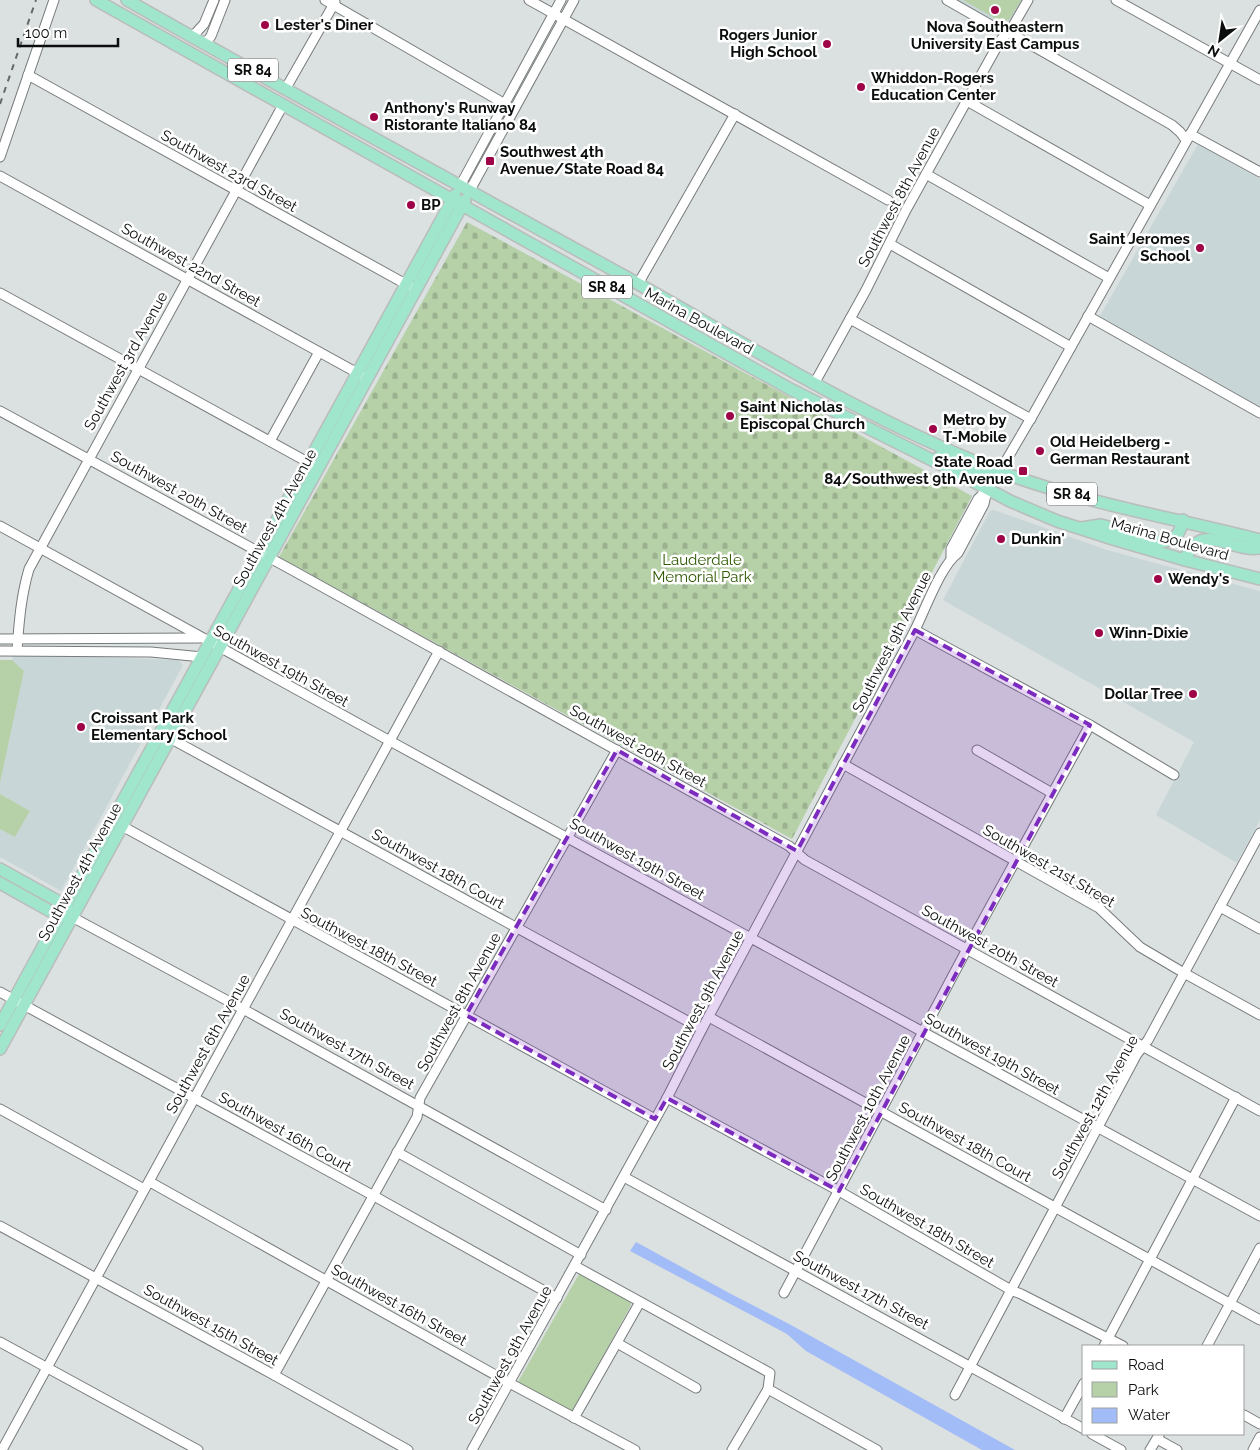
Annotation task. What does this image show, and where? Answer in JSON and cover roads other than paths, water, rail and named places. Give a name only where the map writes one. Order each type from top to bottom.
[{"type":"main road","name":"Marina Boulevard","points":[[96,0],[790,389],[924,456],[987,490],[1036,513],[1079,528],[1185,560],[1260,579]]},
{"type":"main road","name":"Marina Boulevard","points":[[127,0],[814,384],[893,425],[1000,471],[1056,490],[1260,540]]},
{"type":"main road","points":[[167,40],[181,45],[205,44]]},
{"type":"main road","points":[[267,97],[277,94],[286,88]]},
{"type":"main road","points":[[283,105],[286,102],[301,97]]},
{"type":"main road","name":"Southwest 4th Avenue","points":[[0,1049],[59,916],[166,736],[202,657],[265,555],[464,189]]},
{"type":"main road","points":[[790,389],[808,388],[814,384]]},
{"type":"main road","points":[[924,456],[941,457],[989,475],[1000,471]]},
{"type":"main road","points":[[1079,528],[1101,526],[1162,542],[1178,536],[1183,520]]},
{"type":"main road","points":[[1185,560],[1189,550],[1200,540],[1212,539],[1253,549],[1260,548]]},
{"type":"main road","name":"Southwest 4th Avenue","points":[[0,1025],[19,1003],[72,917],[122,826],[211,643]]},
{"type":"main road","points":[[0,869],[65,905],[72,917]]},
{"type":"main road","name":"Southwest 17th Street","points":[[0,883],[59,916],[72,917]]},
{"type":"street","points":[[0,156],[54,0]]},
{"type":"street","points":[[192,37],[208,18],[214,0]]},
{"type":"street","points":[[205,44],[211,38],[225,0]]},
{"type":"street","points":[[325,0],[335,2],[505,104]]},
{"type":"street","points":[[529,0],[888,200]]},
{"type":"street","name":"Southwest 4th Avenue","points":[[464,189],[505,104],[561,0]]},
{"type":"street","name":"Southwest 4th Avenue","points":[[464,189],[574,0]]},
{"type":"street","points":[[947,0],[1017,37],[1172,125],[1188,137],[1260,172]]},
{"type":"street","name":"Southwest 8th Avenue","points":[[814,384],[1000,40],[1013,26],[1028,0]]},
{"type":"street","points":[[1116,0],[1260,80]]},
{"type":"street","points":[[286,88],[335,2]]},
{"type":"street","name":"Southwest 9th Avenue","points":[[474,1449],[667,1098],[915,630],[951,558],[958,553],[966,539],[984,504],[987,490],[1030,419],[1260,10]]},
{"type":"street","name":"Southwest 23rd Street","points":[[28,75],[411,288]]},
{"type":"street","points":[[967,101],[1150,206]]},
{"type":"street","name":"Southwest 3rd Avenue","points":[[17,650],[22,591],[39,547],[283,105]]},
{"type":"street","points":[[638,284],[735,114]]},
{"type":"street","points":[[926,174],[1109,278]]},
{"type":"street","name":"Southwest 22nd Street","points":[[0,176],[363,376]]},
{"type":"street","points":[[890,244],[1070,347]]},
{"type":"street","points":[[0,293],[314,466]]},
{"type":"street","points":[[1088,316],[1260,413]]},
{"type":"street","points":[[850,319],[1030,419]]},
{"type":"street","points":[[270,441],[319,352]]},
{"type":"street","name":"Southwest 20th Street","points":[[0,411],[440,651],[789,846],[805,860],[1260,1110]]},
{"type":"street","name":"Southwest 19th Street","points":[[0,526],[390,742],[568,837],[1260,1216]]},
{"type":"street","points":[[915,630],[1090,725],[1174,775]]},
{"type":"street","points":[[0,639],[211,643]]},
{"type":"street","points":[[0,651],[151,652],[202,657]]},
{"type":"street","name":"Southwest 6th Avenue","points":[[2,1450],[440,651]]},
{"type":"street","name":"Southwest 10th Avenue","points":[[784,1293],[882,1112],[967,949],[1090,725]]},
{"type":"street","name":"Southwest 18th Court","points":[[166,736],[702,1029]]},
{"type":"street","name":"Southwest 8th Avenue","points":[[274,1375],[417,1117],[420,1098],[617,750]]},
{"type":"street","points":[[977,750],[1052,793]]},
{"type":"street","name":"Southwest 21st Street","points":[[843,764],[1100,908],[1140,947],[1260,1015]]},
{"type":"street","name":"Southwest 18th Street","points":[[122,826],[655,1119]]},
{"type":"street","name":"Southwest 12th Avenue","points":[[955,1395],[1137,1054],[1148,1040],[1260,832]]},
{"type":"street","points":[[1220,907],[1260,929]]},
{"type":"street","name":"Southwest 17th Street","points":[[72,917],[243,1009],[606,1210]]},
{"type":"street","name":"Southwest 16th Court","points":[[0,992],[557,1298]]},
{"type":"street","name":"Southwest 18th Court","points":[[709,1017],[1260,1320]]},
{"type":"street","points":[[1106,1342],[1236,1097]]},
{"type":"street","name":"Southwest 18th Street","points":[[667,1098],[1106,1342],[1119,1345]]},
{"type":"street","name":"Southwest 16th Street","points":[[0,1110],[327,1280],[510,1383],[636,1450]]},
{"type":"street","points":[[398,1152],[581,1255]]},
{"type":"street","name":"Southwest 17th Street","points":[[624,1177],[1082,1429]]},
{"type":"street","name":"Southwest 15th Street","points":[[0,1226],[408,1450]]},
{"type":"street","points":[[1208,1345],[1260,1248]]},
{"type":"street","points":[[575,1266],[770,1373],[768,1389],[732,1450]]},
{"type":"street","points":[[574,1418],[640,1302]]},
{"type":"street","points":[[0,1342],[198,1450]]},
{"type":"street","points":[[617,1343],[696,1388]]},
{"type":"street","points":[[1064,1419],[1082,1387]]},
{"type":"street","points":[[768,1389],[878,1450]]},
{"type":"street","points":[[1245,1416],[1260,1424]]},
{"type":"street","points":[[1094,1435],[1121,1450]]},
{"type":"street","points":[[1150,1450],[1159,1436],[1177,1450]]},
{"type":"street","points":[[1253,1450],[1260,1437]]},
{"type":"water","points":[[636,1242],[791,1325],[1015,1450],[982,1450],[806,1351],[787,1334],[630,1251]]},
{"type":"railway","points":[[0,104],[36,0]]},
{"type":"place","name":"Nova Southeastern University East Campus","points":[[995,10]]},
{"type":"place","name":"Lester's Diner","points":[[265,25]]},
{"type":"place","name":"Rogers Junior High School","points":[[827,44]]},
{"type":"place","name":"Whiddon-Rogers Education Center","points":[[861,87]]},
{"type":"place","name":"Anthony's Runway Ristorante Italiano 84","points":[[374,117]]},
{"type":"place","name":"Southwest 4th Avenue/State Road 84","points":[[490,161]]},
{"type":"place","name":"BP","points":[[411,205]]},
{"type":"place","name":"Saint Jeromes School","points":[[1200,248]]},
{"type":"place","name":"Saint Nicholas Episcopal Church","points":[[730,416]]},
{"type":"place","name":"Metro by T-Mobile","points":[[933,429]]},
{"type":"place","name":"Old Heidelberg - German Restaurant","points":[[1040,451]]},
{"type":"place","name":"State Road 84/Southwest 9th Avenue","points":[[1023,471]]},
{"type":"place","name":"Dunkin'","points":[[1001,539]]},
{"type":"place","name":"Wendy's","points":[[1158,579]]},
{"type":"place","name":"Winn-Dixie","points":[[1099,633]]},
{"type":"place","name":"Dollar Tree","points":[[1193,694]]},
{"type":"place","name":"Croissant Park Elementary School","points":[[81,727]]},
{"type":"park label","name":"Lauderdale Memorial Park","points":[[702,568]]}]
